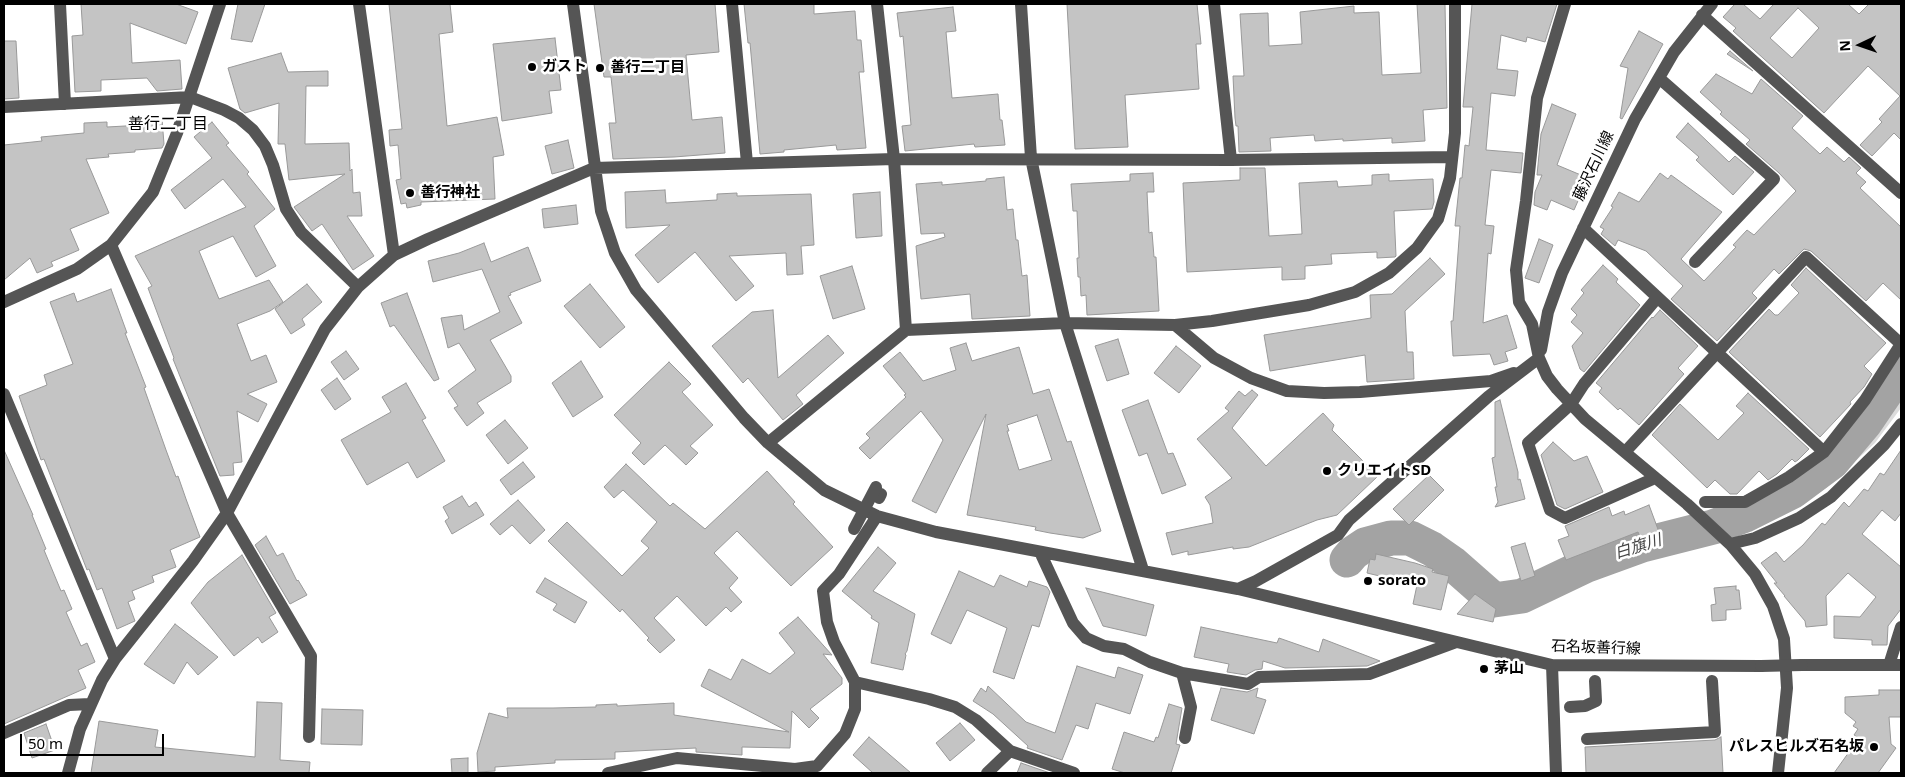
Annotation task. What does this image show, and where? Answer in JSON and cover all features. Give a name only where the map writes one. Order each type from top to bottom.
[{"type":"street","points":[[60,4],[66,104]]},
{"type":"street","points":[[4,302],[77,269],[111,245],[153,192],[178,133],[220,4]]},
{"type":"street","points":[[359,4],[394,255]]},
{"type":"street","name":"石名坂善行線","points":[[573,4],[601,211],[615,253],[636,290],[768,443],[824,490],[877,516],[936,532],[1238,589],[1552,665],[1895,665]]},
{"type":"street","points":[[732,4],[747,163]]},
{"type":"street","points":[[877,4],[894,159],[906,330]]},
{"type":"street","points":[[1021,4],[1030,158],[1065,323],[1143,570]]},
{"type":"street","points":[[1214,4],[1231,160]]},
{"type":"street","points":[[768,443],[906,330],[1065,323],[1175,325],[1212,321],[1309,305],[1355,292],[1389,273],[1417,248],[1438,219],[1450,178],[1455,133],[1456,4]]},
{"type":"street","points":[[1565,4],[1538,98],[1516,270],[1519,302],[1532,324],[1536,361],[1547,376],[1571,404],[1730,544],[1755,574],[1773,606],[1784,639],[1787,688],[1778,773]]},
{"type":"street","name":"藤沢石川線","points":[[1536,361],[1548,312],[1562,273],[1597,196],[1635,119],[1674,52],[1712,4]]},
{"type":"street","points":[[1702,15],[1901,193]]},
{"type":"street","points":[[1659,78],[1774,179],[1694,262]]},
{"type":"street","points":[[4,107],[190,97],[224,110],[239,118],[253,130],[265,146],[273,165],[286,209],[301,232],[358,287]]},
{"type":"street","points":[[68,773],[90,704],[115,659],[193,561],[227,513],[325,329],[358,287],[394,255],[594,168],[894,159],[1231,160],[1452,157]]},
{"type":"street","points":[[1583,228],[1824,452]]},
{"type":"street","points":[[111,245],[227,513],[310,656],[309,737]]},
{"type":"street","points":[[1625,452],[1806,257],[1901,344],[1865,400],[1824,452],[1789,477],[1745,502],[1705,502]]},
{"type":"street","points":[[1655,478],[1565,518],[1550,510],[1528,443],[1571,404],[1584,384],[1658,298]]},
{"type":"street","points":[[1175,325],[1214,358],[1251,378],[1287,391],[1360,392],[1491,381],[1515,373],[1536,361]]},
{"type":"street","points":[[1238,589],[1256,581],[1338,535],[1349,520],[1482,403],[1536,361]]},
{"type":"street","points":[[4,394],[115,659]]},
{"type":"street","points":[[1730,544],[1755,538],[1782,526],[1799,518],[1831,497],[1884,445],[1901,424]]},
{"type":"street","points":[[854,530],[879,493]]},
{"type":"street","points":[[608,773],[677,758],[795,770],[817,766],[845,734],[855,709],[855,682],[834,642],[827,622],[823,591],[839,574],[877,516]]},
{"type":"street","points":[[1040,552],[1073,623],[1086,638],[1104,646],[1124,649],[1150,662],[1182,673],[1248,684],[1258,677],[1369,674],[1456,642]]},
{"type":"street","points":[[1895,665],[1901,626]]},
{"type":"street","points":[[1552,665],[1556,773]]},
{"type":"street","points":[[1182,673],[1191,707],[1185,738]]},
{"type":"street","points":[[1570,707],[1585,706],[1596,701],[1596,681]]},
{"type":"street","points":[[1587,739],[1715,732],[1712,681]]},
{"type":"street","points":[[855,682],[955,707],[976,720],[1010,751],[1074,773]]},
{"type":"street","points":[[4,733],[69,705],[90,704]]},
{"type":"street","points":[[987,773],[1010,751]]},
{"type":"shaded area","points":[[1901,384],[1901,408],[1875,443],[1826,488],[1795,509],[1747,532],[1739,532],[1734,525],[1796,496],[1836,467],[1871,427]]},
{"type":"building","points":[[81,4],[176,4],[198,12],[186,44],[130,23],[132,63],[180,60],[182,89],[157,91],[147,78],[101,80],[101,91],[75,92],[72,36],[83,35]]},
{"type":"building","points":[[238,4],[265,4],[252,42],[231,39]]},
{"type":"building","points":[[389,4],[450,4],[453,32],[439,34],[447,126],[497,117],[504,155],[493,157],[495,199],[421,202],[421,205],[407,208],[406,203],[401,204],[396,180],[401,179],[398,145],[390,146],[389,130],[402,129]]},
{"type":"building","points":[[594,4],[715,4],[719,52],[686,55],[692,120],[722,117],[725,153],[613,159],[609,123],[616,123],[611,77],[604,77]]},
{"type":"building","points":[[744,4],[814,4],[814,14],[855,11],[857,40],[861,40],[864,72],[859,72],[866,148],[837,150],[836,145],[760,154],[750,43],[748,43]]},
{"type":"building","points":[[1067,4],[1197,4],[1201,44],[1196,44],[1199,89],[1125,95],[1128,147],[1075,149]]},
{"type":"building","points":[[1417,4],[1445,4],[1447,108],[1423,110],[1425,141],[1392,143],[1392,138],[1315,141],[1314,135],[1270,138],[1271,151],[1239,152],[1233,76],[1244,76],[1240,14],[1268,13],[1269,46],[1302,44],[1300,12],[1354,6],[1354,13],[1379,12],[1382,75],[1421,73]]},
{"type":"building","points":[[1472,4],[1557,4],[1545,42],[1527,37],[1526,42],[1501,35],[1497,69],[1518,71],[1515,96],[1491,93],[1486,150],[1523,153],[1521,173],[1491,170],[1485,225],[1494,226],[1491,254],[1488,253],[1483,323],[1507,315],[1517,348],[1505,352],[1508,361],[1494,365],[1490,354],[1453,356],[1451,321],[1453,321],[1460,226],[1455,226],[1460,178],[1462,178],[1465,145],[1469,146],[1473,107],[1463,107]]},
{"type":"building","points":[[1735,4],[1743,4],[1760,19],[1774,4],[1848,4],[1859,14],[1869,4],[1901,4],[1901,140],[1894,133],[1872,156],[1860,145],[1882,122],[1879,119],[1900,96],[1868,66],[1824,113],[1733,31],[1736,28],[1723,17]],"holes":[[[1798,8],[1819,28],[1792,58],[1770,38]]]},
{"type":"building","points":[[953,7],[956,31],[946,32],[952,98],[998,94],[1000,120],[1002,120],[1005,145],[975,147],[974,144],[905,151],[902,126],[911,125],[903,36],[900,37],[897,13]]},
{"type":"building","points":[[1639,31],[1663,44],[1622,119],[1620,118],[1628,68],[1620,66]]},
{"type":"building","points":[[555,38],[561,90],[549,91],[552,113],[502,121],[493,44]]},
{"type":"building","points":[[4,41],[16,41],[19,98],[4,99]]},
{"type":"building","points":[[1730,51],[1753,71],[1727,54]]},
{"type":"building","points":[[281,53],[288,72],[328,71],[328,86],[306,86],[305,144],[349,143],[353,193],[360,192],[362,216],[347,216],[374,256],[353,270],[322,224],[312,231],[294,207],[345,174],[289,180],[285,144],[278,144],[279,103],[245,113],[240,109],[228,68]]},
{"type":"building","points":[[1716,74],[1752,94],[1761,79],[1803,116],[1792,128],[1820,154],[1827,147],[1844,162],[1849,157],[1861,168],[1856,173],[1866,182],[1860,188],[1901,227],[1901,300],[1883,283],[1866,301],[1811,251],[1804,249],[1779,274],[1774,269],[1752,293],[1757,298],[1717,341],[1671,299],[1683,286],[1646,251],[1618,240],[1615,246],[1601,234],[1604,229],[1600,227],[1613,207],[1611,206],[1619,192],[1639,202],[1660,173],[1668,179],[1671,175],[1722,212],[1681,259],[1704,281],[1736,247],[1733,245],[1747,230],[1754,235],[1796,191],[1746,144],[1750,140],[1720,114],[1722,112],[1700,92]]},
{"type":"building","points":[[1552,104],[1576,114],[1557,165],[1588,178],[1574,210],[1551,200],[1547,210],[1534,205],[1535,192],[1542,175],[1537,175],[1541,134]]},
{"type":"building","points":[[162,119],[164,144],[162,148],[135,150],[135,152],[108,154],[109,157],[86,159],[109,213],[70,229],[79,250],[51,262],[53,266],[37,273],[30,258],[4,280],[4,145],[42,141],[41,137],[84,133],[84,123],[107,122],[107,127],[143,125],[143,120]]},
{"type":"building","points":[[212,122],[229,143],[226,145],[249,172],[247,174],[275,209],[254,226],[276,266],[256,277],[233,236],[199,251],[219,299],[269,280],[283,302],[270,311],[237,324],[251,361],[266,355],[277,382],[247,394],[267,404],[258,422],[237,411],[242,462],[233,463],[234,475],[220,476],[173,359],[148,288],[152,286],[135,256],[246,207],[223,179],[185,209],[171,190],[212,158],[194,137]]},
{"type":"building","points":[[1688,123],[1729,162],[1735,156],[1754,172],[1733,195],[1696,160],[1699,157],[1676,137]]},
{"type":"building","points":[[568,140],[574,168],[552,174],[545,146]]},
{"type":"building","points":[[1240,168],[1265,168],[1269,236],[1302,234],[1299,183],[1337,181],[1338,187],[1372,185],[1372,175],[1389,174],[1389,181],[1433,179],[1434,202],[1432,209],[1394,211],[1395,257],[1377,258],[1377,252],[1331,254],[1332,264],[1305,266],[1305,279],[1282,280],[1282,267],[1187,272],[1183,183],[1240,180]]},
{"type":"building","points":[[1153,173],[1154,192],[1147,192],[1149,233],[1152,232],[1154,257],[1156,257],[1159,311],[1087,315],[1086,295],[1081,296],[1080,277],[1078,277],[1077,211],[1073,211],[1071,184],[1130,181],[1130,174]]},
{"type":"building","points":[[1004,177],[1007,210],[1013,209],[1022,276],[1027,275],[1030,316],[972,319],[970,294],[921,299],[916,246],[945,237],[944,233],[921,234],[916,184],[942,182],[942,185],[986,181],[986,179]]},
{"type":"building","points":[[665,190],[666,203],[717,200],[717,194],[737,193],[737,196],[811,194],[814,245],[801,246],[803,274],[787,275],[786,253],[729,256],[754,286],[736,301],[695,252],[658,283],[635,255],[670,225],[626,228],[625,192]]},
{"type":"building","points":[[880,192],[882,236],[856,238],[853,194]]},
{"type":"building","points":[[576,205],[578,224],[544,228],[542,209]]},
{"type":"building","points":[[1539,239],[1553,245],[1539,283],[1525,278]]},
{"type":"building","points":[[484,243],[491,262],[528,247],[541,281],[510,293],[511,295],[508,296],[522,323],[490,340],[511,376],[511,382],[477,403],[484,413],[467,426],[454,408],[458,406],[448,391],[476,370],[459,343],[448,348],[441,318],[462,315],[464,330],[500,312],[482,269],[433,282],[428,261],[459,253]]},
{"type":"building","points":[[1430,258],[1445,274],[1405,311],[1407,352],[1413,352],[1414,379],[1367,382],[1365,355],[1270,371],[1264,335],[1371,318],[1370,295],[1392,294]]},
{"type":"building","points":[[1603,265],[1618,279],[1616,282],[1640,305],[1584,372],[1580,369],[1572,346],[1583,333],[1571,322],[1577,315],[1571,309],[1584,293],[1581,290]]},
{"type":"building","points":[[852,266],[865,309],[833,319],[820,276]]},
{"type":"building","points":[[1806,268],[1886,343],[1864,366],[1872,374],[1864,387],[1820,437],[1729,352],[1769,309],[1775,315],[1778,315],[1799,293],[1791,285]]},
{"type":"building","points":[[307,284],[322,302],[302,319],[305,325],[291,334],[275,309]]},
{"type":"building","points":[[590,284],[625,327],[600,348],[564,306]]},
{"type":"building","points":[[111,289],[166,450],[176,477],[178,476],[200,537],[170,550],[176,567],[152,576],[154,582],[132,591],[135,599],[128,602],[135,621],[117,629],[102,588],[97,590],[89,569],[87,570],[44,459],[41,460],[19,396],[47,385],[44,375],[73,364],[50,302],[74,293],[77,302]]},
{"type":"building","points":[[407,293],[439,379],[434,381],[394,325],[390,327],[381,303]]},
{"type":"building","points":[[773,310],[778,378],[828,335],[844,353],[796,395],[803,404],[783,420],[748,378],[743,383],[712,346],[752,312]]},
{"type":"building","points":[[1660,310],[1698,346],[1678,368],[1684,374],[1639,425],[1620,408],[1618,410],[1599,392],[1602,388],[1596,383]]},
{"type":"building","points":[[1118,339],[1129,374],[1107,381],[1095,346]]},
{"type":"building","points":[[966,343],[972,361],[1019,347],[1033,394],[1049,389],[1067,442],[1071,441],[1101,531],[1083,538],[1035,530],[1036,527],[967,515],[986,414],[936,513],[912,501],[943,440],[921,411],[870,459],[859,448],[870,438],[866,434],[906,397],[904,395],[906,394],[883,366],[900,352],[923,381],[956,370],[950,348]],"holes":[[[1037,415],[1052,460],[1019,470],[1007,431],[1009,431],[1007,425]]]},
{"type":"building","points":[[1176,346],[1201,366],[1179,393],[1154,373]]},
{"type":"building","points":[[346,351],[359,369],[344,380],[331,362]]},
{"type":"building","points":[[581,361],[603,397],[573,417],[552,383]]},
{"type":"building","points":[[669,362],[691,384],[682,392],[713,425],[690,446],[698,453],[686,465],[665,445],[644,465],[632,453],[641,443],[614,415]]},
{"type":"building","points":[[337,378],[351,399],[335,410],[321,390]]},
{"type":"building","points":[[406,383],[426,418],[422,420],[445,461],[417,478],[408,462],[367,485],[341,440],[391,412],[382,397]]},
{"type":"building","points":[[1252,390],[1258,395],[1232,428],[1266,466],[1323,413],[1334,425],[1332,430],[1378,476],[1337,515],[1317,520],[1249,547],[1233,549],[1233,547],[1188,555],[1188,551],[1172,555],[1166,533],[1213,523],[1210,505],[1205,497],[1232,478],[1197,439],[1229,411],[1225,408],[1239,391],[1245,396]]},
{"type":"building","points":[[1748,393],[1809,449],[1795,462],[1792,459],[1768,480],[1759,471],[1737,494],[1730,494],[1715,480],[1707,488],[1652,435],[1680,404],[1718,440],[1744,413],[1736,406]]},
{"type":"building","points":[[1148,400],[1168,454],[1173,453],[1186,485],[1162,494],[1147,453],[1139,456],[1122,410]]},
{"type":"building","points":[[1500,400],[1518,472],[1518,480],[1520,479],[1525,499],[1495,507],[1498,502],[1492,458],[1495,457],[1495,402]]},
{"type":"building","points":[[505,420],[528,448],[508,464],[486,435]]},
{"type":"building","points":[[1553,442],[1574,461],[1587,456],[1603,492],[1565,509],[1557,505],[1541,455]]},
{"type":"building","points":[[4,450],[33,515],[46,549],[44,550],[61,591],[64,590],[72,609],[66,612],[81,646],[87,643],[95,662],[78,670],[86,688],[4,724]]},
{"type":"building","points":[[1901,450],[1901,513],[1895,521],[1882,510],[1862,534],[1901,567],[1901,609],[1888,626],[1887,645],[1872,645],[1872,640],[1834,638],[1834,616],[1860,617],[1876,597],[1848,573],[1826,596],[1827,625],[1806,627],[1805,621],[1774,583],[1777,583],[1761,563],[1776,552],[1784,562],[1803,545],[1822,523],[1825,525],[1844,502],[1849,507],[1864,489],[1868,491],[1880,473],[1884,475]]},
{"type":"building","points":[[523,462],[535,477],[511,495],[500,480]]},
{"type":"building","points":[[626,464],[670,506],[673,503],[705,529],[767,471],[795,502],[793,504],[833,547],[791,586],[737,531],[714,553],[738,578],[729,588],[742,602],[731,612],[726,607],[706,626],[677,596],[654,618],[675,640],[660,653],[622,609],[620,612],[548,541],[567,522],[622,576],[649,548],[641,541],[657,522],[623,490],[614,498],[604,487]]},
{"type":"building","points":[[1429,475],[1444,490],[1409,525],[1393,509]]},
{"type":"building","points":[[462,496],[469,507],[476,502],[484,515],[452,534],[445,521],[449,518],[443,507]]},
{"type":"building","points":[[518,500],[545,530],[530,544],[512,525],[500,535],[490,524]]},
{"type":"building","points":[[1649,505],[1659,532],[1641,539],[1638,532],[1566,560],[1558,540],[1569,536],[1565,526],[1609,507],[1612,516],[1624,511],[1625,515]]},
{"type":"building","points":[[266,536],[277,556],[283,553],[297,581],[307,595],[290,604],[255,545]]},
{"type":"building","points":[[1525,543],[1535,576],[1521,581],[1511,547]]},
{"type":"building","points":[[878,547],[896,563],[873,591],[915,614],[903,670],[871,663],[879,623],[842,591]]},
{"type":"building","points":[[1376,554],[1415,563],[1433,569],[1432,572],[1449,576],[1441,610],[1413,604],[1417,585],[1367,573],[1370,559],[1375,560]]},
{"type":"building","points":[[242,555],[276,613],[269,617],[278,632],[262,643],[258,637],[234,656],[191,603],[208,582]]},
{"type":"building","points":[[959,571],[994,587],[1000,575],[1027,587],[1029,581],[1047,587],[1050,592],[1039,627],[1032,625],[1014,679],[993,672],[1007,628],[967,610],[951,644],[931,634]]},
{"type":"building","points":[[545,578],[587,602],[575,623],[553,610],[557,604],[536,592]]},
{"type":"building","points":[[1736,586],[1736,590],[1739,590],[1741,609],[1726,610],[1726,620],[1712,621],[1711,605],[1716,604],[1714,588]]},
{"type":"building","points":[[1086,588],[1154,605],[1146,636],[1103,626]]},
{"type":"building","points":[[1475,594],[1496,609],[1493,622],[1457,614]]},
{"type":"building","points":[[798,617],[832,655],[823,654],[842,678],[842,684],[810,709],[819,718],[809,728],[792,711],[790,748],[742,747],[742,755],[696,752],[696,748],[615,752],[615,759],[555,760],[555,763],[495,767],[495,771],[478,772],[477,753],[489,713],[508,718],[507,708],[596,707],[596,705],[617,704],[617,706],[674,703],[674,715],[789,732],[701,686],[709,669],[731,680],[742,659],[770,674],[795,653],[779,633]]},
{"type":"building","points":[[175,624],[218,657],[198,675],[187,662],[174,684],[144,664]]},
{"type":"building","points":[[1201,627],[1277,643],[1279,638],[1319,652],[1323,639],[1380,661],[1367,666],[1285,668],[1263,661],[1262,669],[1255,670],[1246,675],[1227,672],[1229,664],[1194,657]]},
{"type":"building","points":[[1077,666],[1115,678],[1118,667],[1143,675],[1130,714],[1096,703],[1088,729],[1076,725],[1062,760],[1027,748],[1028,746],[993,714],[973,701],[981,688],[986,692],[988,686],[1026,722],[1055,733]]},
{"type":"building","points":[[1221,688],[1247,692],[1258,688],[1256,697],[1266,700],[1254,734],[1211,720]]},
{"type":"building","points":[[1879,690],[1901,690],[1901,717],[1889,717],[1891,744],[1896,748],[1878,773],[1834,773],[1859,738],[1854,735],[1858,729],[1853,726],[1856,722],[1845,713],[1845,697],[1879,695]]},
{"type":"building","points":[[257,702],[282,703],[280,760],[310,762],[309,773],[91,773],[99,721],[158,730],[155,747],[255,757]]},
{"type":"building","points":[[1169,704],[1182,708],[1176,744],[1180,745],[1171,773],[1125,773],[1112,769],[1124,732],[1154,742],[1156,737],[1158,738]]},
{"type":"building","points":[[322,709],[363,710],[362,745],[321,744]]},
{"type":"building","points":[[960,723],[975,740],[950,761],[936,743]]},
{"type":"building","points":[[46,724],[55,750],[32,758],[24,733]]},
{"type":"building","points":[[869,737],[911,773],[873,773],[853,755]]},
{"type":"building","points":[[1721,737],[1723,773],[1586,773],[1585,747],[1715,740]]},
{"type":"building","points":[[468,758],[468,773],[452,773],[451,759]]},
{"type":"building","points":[[1021,763],[1050,773],[1017,773]]},
{"type":"waterway","name":"白旗川","points":[[1347,560],[1353,553],[1365,545],[1391,538],[1410,538],[1432,549],[1452,563],[1494,600],[1522,596],[1587,565],[1642,545],[1713,527],[1745,515],[1793,491],[1832,462],[1865,423],[1901,370]]},
{"type":"place","name":"ガスト","points":[[532,67]]},
{"type":"place","name":"善行二丁目","points":[[600,68]]},
{"type":"place","name":"善行神社","points":[[410,193]]},
{"type":"place","name":"クリエイトSD","points":[[1327,471]]},
{"type":"place","name":"sorato","points":[[1368,581]]},
{"type":"place","name":"茅山","points":[[1484,669]]},
{"type":"place","name":"パレスヒルズ石名坂","points":[[1874,747]]},
{"type":"district","name":"善行二丁目","points":[[168,124]]}]
